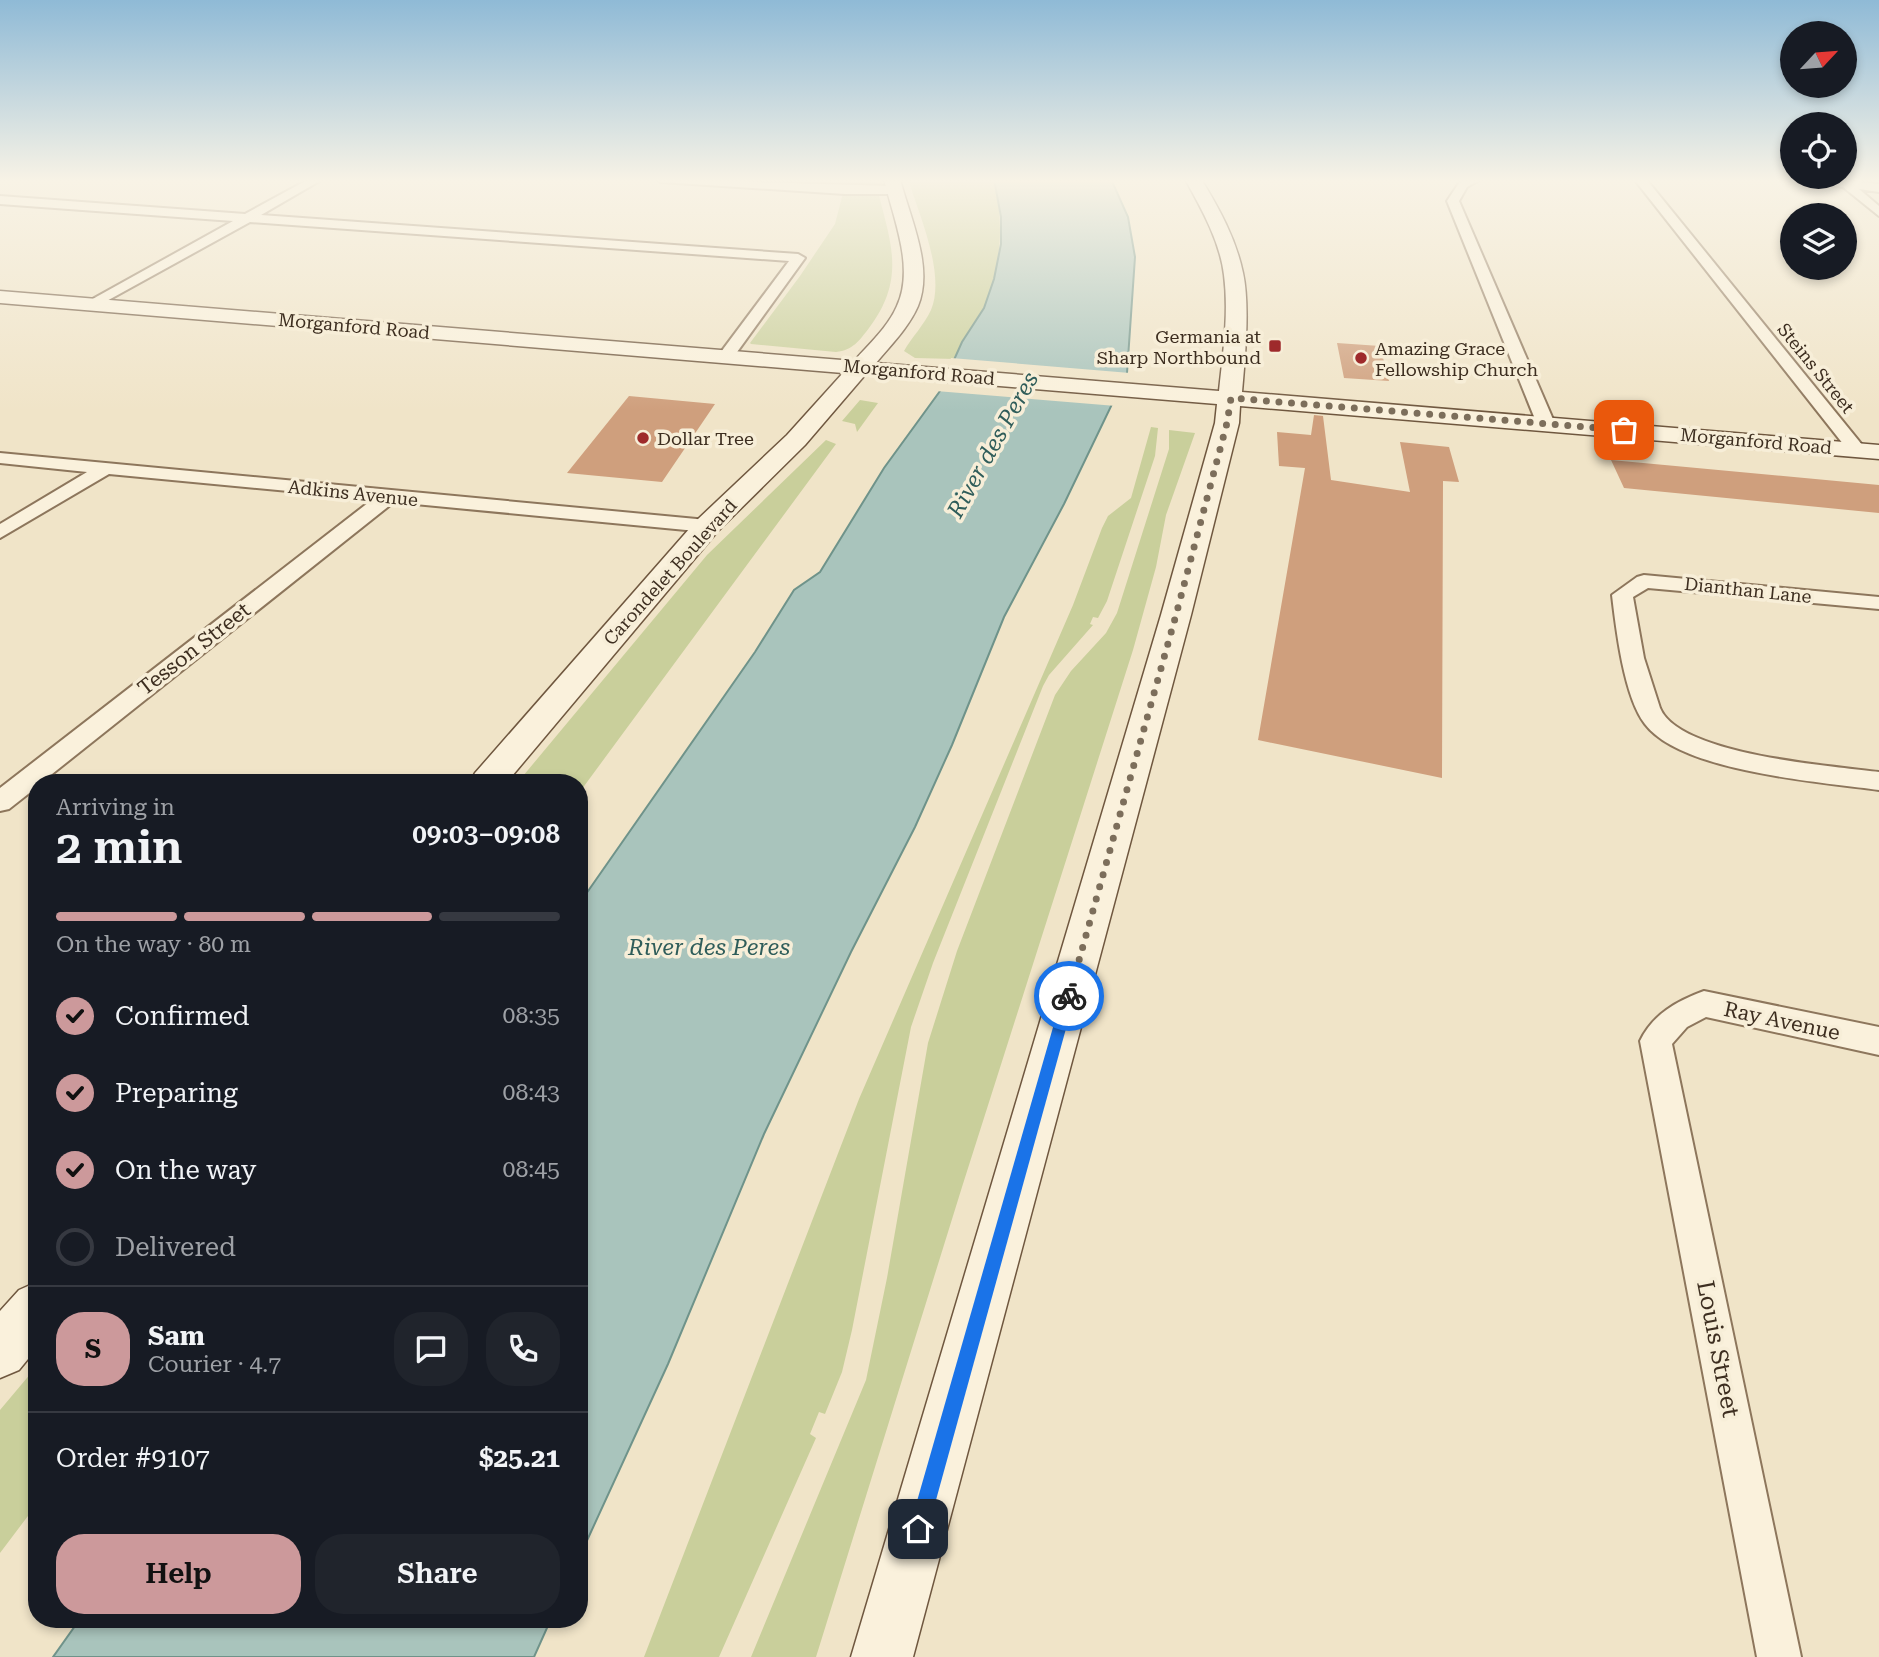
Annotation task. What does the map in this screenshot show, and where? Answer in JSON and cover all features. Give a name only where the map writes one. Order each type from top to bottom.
[{"type":"main road","name":"Carondelet Boulevard","points":[[494,774],[707,526],[775,462],[861,368],[903,315],[914,286],[915,271],[911,256]]},
{"type":"main road","points":[[883,1657],[1176,615],[1227,423],[1236,322],[1234,274],[1228,256]]},
{"type":"main road","name":"Morganford Road","points":[[0,297],[1868,451]]},
{"type":"main road","points":[[0,1351],[28,1318]]},
{"type":"street","points":[[94,304],[179,256]]},
{"type":"street","points":[[726,356],[798,258],[774,256]]},
{"type":"street","points":[[1476,256],[1546,424]]},
{"type":"street","name":"Steins Street","points":[[1705,256],[1868,451]]},
{"type":"street","name":"Adkins Avenue","points":[[0,458],[707,526]]},
{"type":"street","points":[[0,532],[104,470]]},
{"type":"street","name":"Tesson Street","points":[[36,774],[388,497]]},
{"type":"street","name":"Dianthan Lane","points":[[1879,603],[1644,581],[1622,595],[1630,657],[1653,719],[1669,736],[1690,746],[1741,760],[1879,781]]},
{"type":"street","name":"Tesson Street","points":[[0,802],[28,780]]},
{"type":"street","name":"Ray Avenue","points":[[1656,1041],[1676,1017],[1704,1004],[1879,1041]]},
{"type":"street","name":"Louis Street","points":[[1656,1041],[1779,1657]]},
{"type":"green space","points":[[813,256],[892,256],[889,291],[881,309],[859,341],[851,347],[836,352],[751,344]]},
{"type":"green space","points":[[932,256],[998,256],[984,307],[955,359],[915,358],[904,351],[931,310],[935,296]]},
{"type":"green space","points":[[860,400],[878,403],[857,432],[855,424],[842,421]]},
{"type":"green space","points":[[1151,427],[1158,428],[1155,456],[1107,601],[1098,618],[1093,617],[1090,624],[1093,625],[1049,675],[1043,686],[933,963],[911,1027],[852,1330],[842,1372],[825,1414],[819,1412],[810,1434],[816,1438],[719,1657],[644,1657],[859,1099],[1073,605],[1102,528],[1108,516],[1131,498]]},
{"type":"green space","points":[[1169,430],[1195,433],[1166,515],[1156,567],[1133,650],[816,1657],[751,1657],[866,1380],[887,1278],[928,1043],[957,951],[1055,695],[1071,671],[1106,633],[1117,613],[1169,449]]},
{"type":"green space","points":[[826,440],[836,444],[588,781],[588,774],[525,774],[707,555]]},
{"type":"green space","points":[[28,1377],[28,1516],[0,1553],[0,1410]]},
{"type":"water","name":"River des Peres","points":[[999,256],[1135,256],[1127,373],[1064,504],[1004,617],[915,827],[851,952],[764,1134],[668,1364],[588,1538],[588,891],[755,652],[794,590],[820,572],[884,468],[940,391],[962,342],[984,308]]},
{"type":"water","points":[[74,1628],[547,1628],[534,1657],[53,1657]]},
{"type":"pier","points":[[951,358],[1130,373],[1116,406],[936,391]]},
{"type":"building","name":"Amazing Grace Fellowship Church","points":[[1337,343],[1380,346],[1389,381],[1344,378]]},
{"type":"building","name":"Dollar Tree","points":[[629,396],[715,404],[662,482],[567,473]]},
{"type":"building","points":[[1314,415],[1323,416],[1331,480],[1410,492],[1400,442],[1449,447],[1459,482],[1443,481],[1442,778],[1258,740],[1305,468],[1279,466],[1277,432],[1311,435]]},
{"type":"building","points":[[1611,460],[1879,485],[1879,513],[1624,488]]},
{"type":"way so far","points":[[1069,996],[1176,615],[1227,423],[1231,398],[1624,430]]},
{"type":"place","name":"Germania at Sharp Northbound","points":[[1275,346]]},
{"type":"place","name":"Amazing Grace Fellowship Church","points":[[1361,358]]},
{"type":"place","name":"Dollar Tree","points":[[643,438]]},
{"type":"route","points":[[918,1529],[1069,996]]}]
